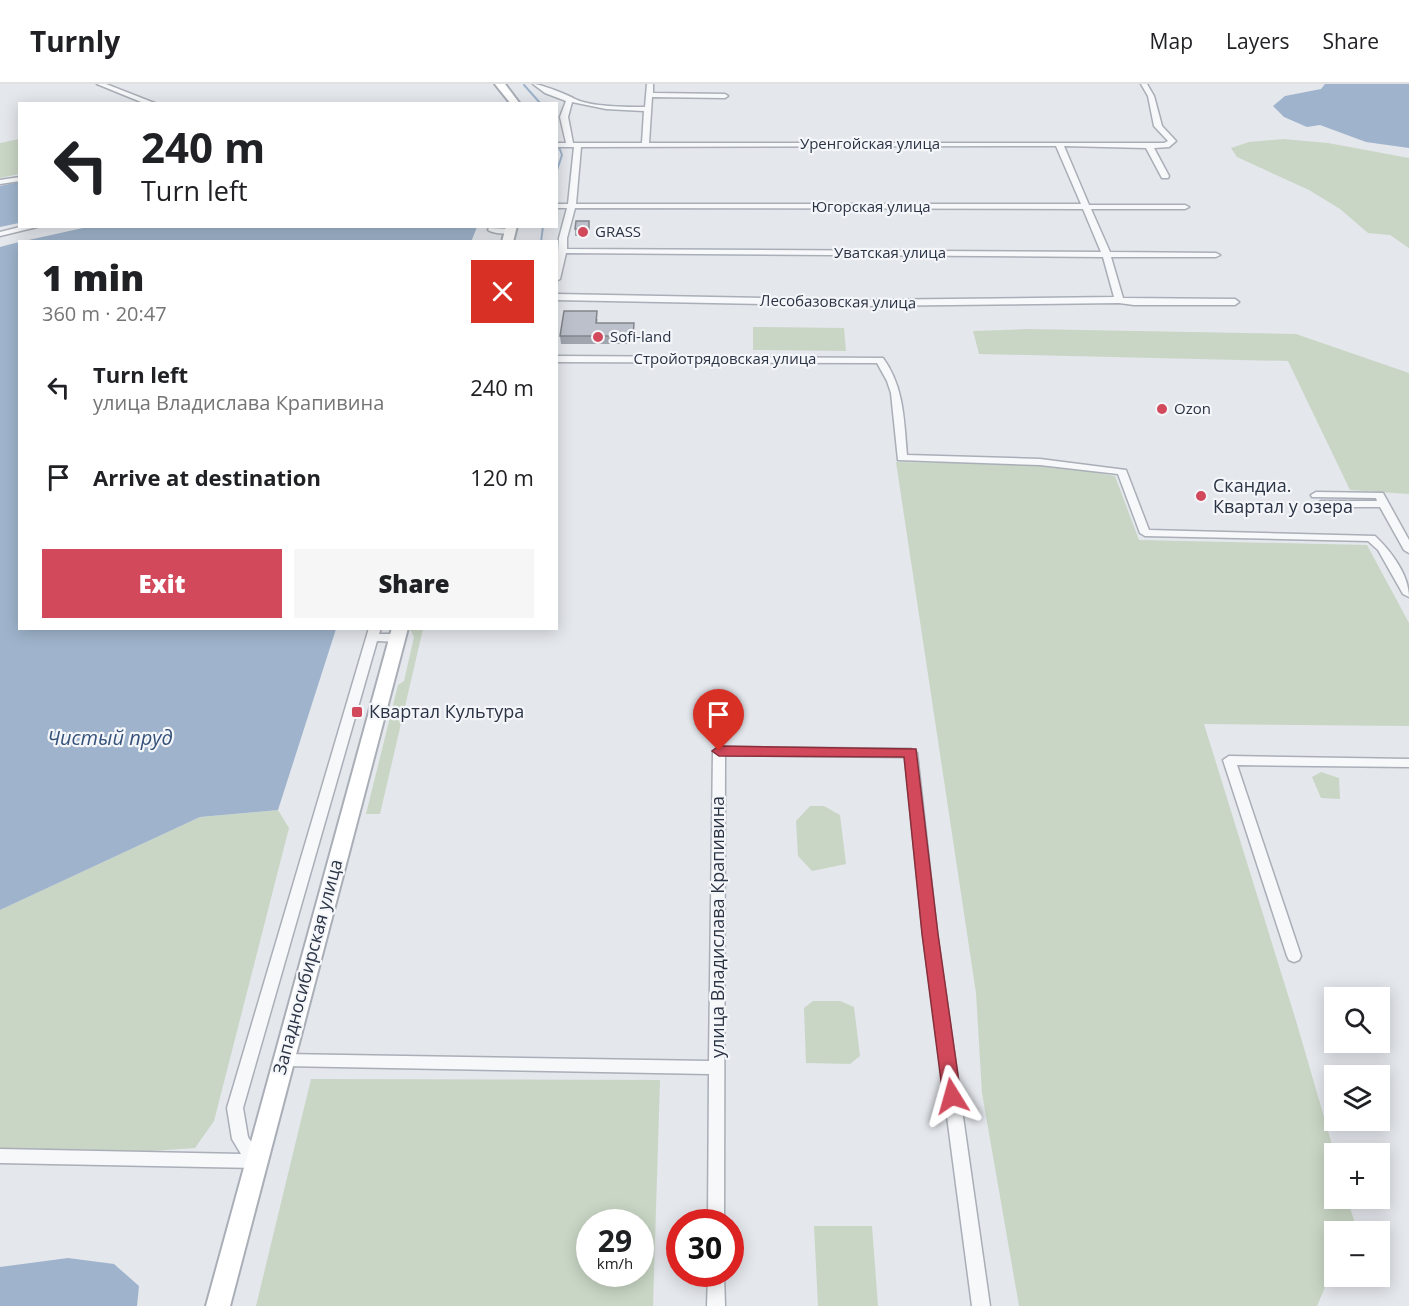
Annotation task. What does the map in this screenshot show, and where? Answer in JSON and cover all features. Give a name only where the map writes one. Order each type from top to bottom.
[{"type":"main road","points":[[490,84],[504,102]]},
{"type":"main road","points":[[500,84],[514,102]]},
{"type":"main road","name":"Западносибирская улица","points":[[218,1306],[398,633]]},
{"type":"street","points":[[100,84],[149,102]]},
{"type":"street","points":[[536,84],[570,98],[608,107],[649,109]]},
{"type":"street","points":[[645,145],[651,95],[650,84]]},
{"type":"street","points":[[1144,84],[1151,96],[1150,101],[1158,119],[1158,126],[1172,141],[1166,145],[1149,146],[1165,176]]},
{"type":"street","points":[[651,95],[725,96]]},
{"type":"street","points":[[558,271],[563,251],[563,238],[572,206],[574,145],[564,117],[570,98]]},
{"type":"street","points":[[1059,144],[1106,253],[1119,300]]},
{"type":"street","name":"Уренгойская улица","points":[[558,145],[1059,144],[1149,146]]},
{"type":"street","points":[[0,182],[18,179]]},
{"type":"street","name":"Югорская улица","points":[[558,206],[1185,207]]},
{"type":"street","points":[[0,234],[28,228]]},
{"type":"street","points":[[493,228],[510,233]]},
{"type":"street","name":"Уватская улица","points":[[563,251],[1216,255]]},
{"type":"street","name":"Лесобазовская улица","points":[[558,297],[871,303],[1119,300],[1235,302]]},
{"type":"street","name":"Стройотрядовская улица","points":[[558,358],[880,360],[889,369],[894,386],[902,458],[1026,460],[1080,464],[1122,472],[1145,533],[1371,538],[1382,548],[1409,594]]},
{"type":"street","points":[[1318,500],[1381,500],[1409,550]]},
{"type":"street","points":[[256,1161],[240,1139],[235,1108],[373,633],[398,633]]},
{"type":"street","name":"улица Владислава Крапивина","points":[[716,1209],[719,751],[910,753],[930,934],[981,1306]]},
{"type":"street","points":[[1294,956],[1228,760],[1409,763]]},
{"type":"street","points":[[283,1060],[716,1068]]},
{"type":"street","points":[[0,1156],[256,1161]]},
{"type":"street","points":[[716,1287],[716,1306]]},
{"type":"green space","points":[[18,139],[18,174],[0,178],[0,143]]},
{"type":"green space","points":[[1283,139],[1328,143],[1409,158],[1409,248],[1390,235],[1368,233],[1340,209],[1309,190],[1237,157],[1231,148],[1249,142]]},
{"type":"green space","points":[[753,327],[844,328],[846,351],[753,350]]},
{"type":"green space","points":[[1029,329],[1296,334],[1409,373],[1409,494],[1350,490],[1288,361],[979,354],[973,331]]},
{"type":"green space","points":[[896,462],[1052,465],[1115,476],[1139,540],[1367,545],[1409,623],[1409,726],[1204,724],[1297,1024],[1324,1117],[1324,1131],[1328,1131],[1332,1143],[1324,1143],[1324,1209],[1350,1209],[1354,1220],[1324,1221],[1325,1287],[1317,1306],[1019,1306],[982,1093],[976,993]]},
{"type":"green space","points":[[410,630],[423,630],[380,814],[366,814],[398,685],[404,681],[414,637]]},
{"type":"green space","points":[[1321,772],[1339,778],[1340,799],[1321,798],[1312,777]]},
{"type":"green space","points":[[810,806],[824,806],[840,815],[846,864],[812,871],[798,856],[796,821]]},
{"type":"green space","points":[[278,810],[289,828],[214,1121],[195,1148],[152,1151],[0,1148],[0,910],[200,817]]},
{"type":"green space","points":[[813,1001],[840,1001],[854,1007],[860,1056],[850,1064],[806,1063],[804,1008]]},
{"type":"green space","points":[[311,1079],[660,1080],[654,1274],[654,1209],[576,1209],[576,1287],[654,1287],[653,1306],[256,1306]]},
{"type":"green space","points":[[814,1226],[872,1226],[878,1306],[818,1306]]},
{"type":"water","points":[[1325,84],[1409,84],[1409,148],[1366,142],[1320,125],[1307,127],[1284,117],[1273,106],[1285,96],[1321,89]]},
{"type":"water","points":[[18,182],[18,223],[0,227],[0,186]]},
{"type":"water","points":[[83,228],[477,228],[472,240],[29,240]]},
{"type":"water","name":"Чистый пруд","points":[[18,242],[18,630],[336,630],[278,810],[200,817],[0,910],[0,247]]},
{"type":"water","points":[[68,1258],[114,1264],[139,1286],[137,1306],[0,1306],[0,1267]]},
{"type":"building","points":[[576,221],[589,221],[589,229],[575,229]]},
{"type":"building","points":[[564,311],[597,311],[596,323],[634,323],[633,336],[560,336]]},
{"type":"waterway","points":[[524,85],[539,102]]},
{"type":"waterway","points":[[558,167],[562,155],[559,147]]},
{"type":"waterway","points":[[541,240],[543,228]]},
{"type":"place","name":"GRASS","points":[[583,232]]},
{"type":"place","name":"Sofi-land","points":[[598,337]]},
{"type":"place","name":"Ozon","points":[[1162,409]]},
{"type":"place","name":"Скандиа. Квартал у озера","points":[[1201,496]]},
{"type":"place","name":"Квартал Культура","points":[[357,712]]},
{"type":"route","points":[[719,751],[910,753],[930,934],[952,1096]]}]
